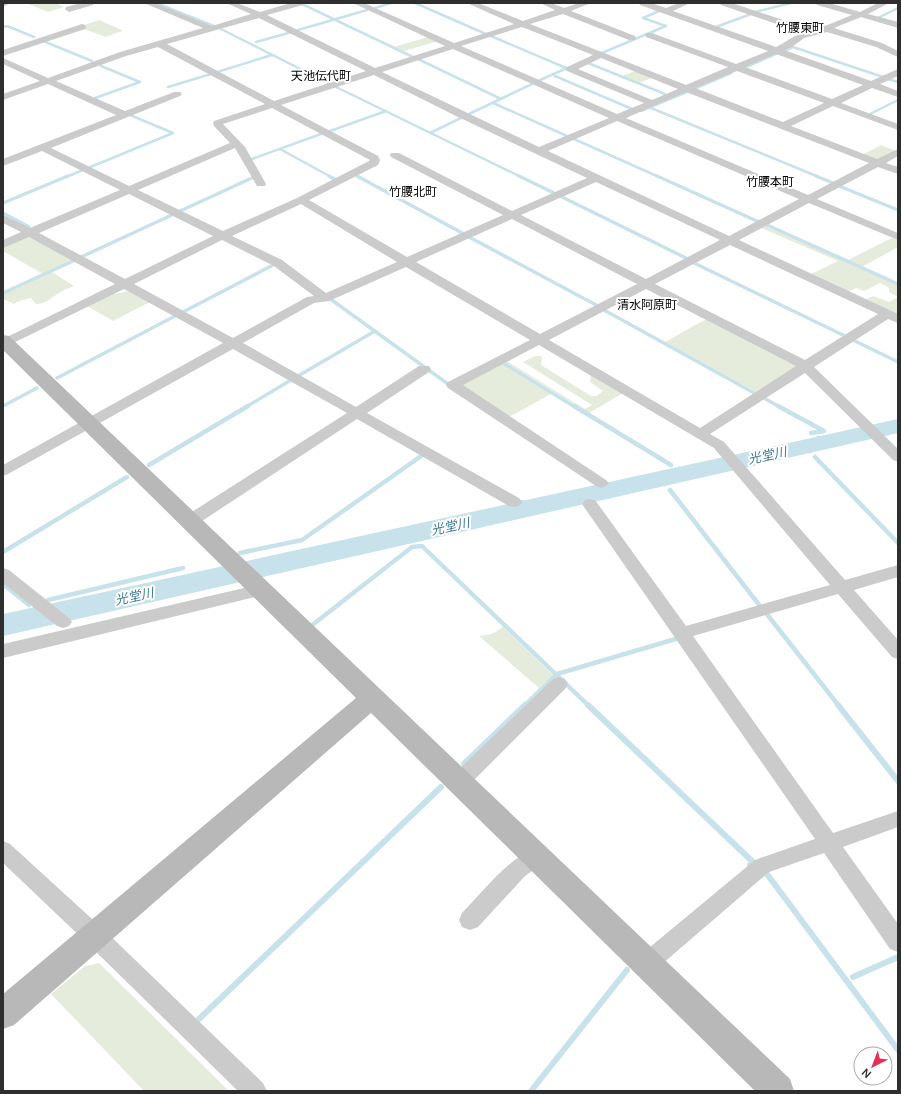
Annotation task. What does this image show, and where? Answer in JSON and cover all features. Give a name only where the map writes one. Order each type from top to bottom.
[{"type":"street","points":[[69,9],[90,3]]},
{"type":"street","points":[[148,3],[212,29]]},
{"type":"street","points":[[230,3],[260,15],[462,115],[892,316]]},
{"type":"street","points":[[3,97],[123,54],[300,3]]},
{"type":"street","points":[[357,3],[618,118],[898,237]]},
{"type":"street","points":[[471,3],[594,54],[601,55],[687,88],[898,171]]},
{"type":"street","points":[[544,3],[632,38]]},
{"type":"street","points":[[261,184],[241,149],[219,126],[218,123],[272,104],[587,3]]},
{"type":"street","points":[[643,3],[898,94]]},
{"type":"street","points":[[666,11],[686,3]]},
{"type":"street","points":[[724,3],[813,33]]},
{"type":"street","points":[[820,3],[898,25]]},
{"type":"street","points":[[539,151],[776,51],[789,45],[802,36],[827,29],[835,24],[860,15],[885,3]]},
{"type":"street","points":[[3,53],[82,27]]},
{"type":"street","points":[[827,29],[879,45],[898,54]]},
{"type":"street","points":[[649,35],[898,127]]},
{"type":"street","points":[[160,44],[374,158],[374,163],[301,200],[222,236],[124,285],[4,342],[778,1091]]},
{"type":"street","points":[[601,55],[570,69],[652,103]]},
{"type":"street","points":[[3,61],[125,115]]},
{"type":"street","points":[[783,126],[898,72]]},
{"type":"street","points":[[3,163],[177,94]]},
{"type":"street","points":[[3,244],[128,189],[236,144]]},
{"type":"street","points":[[43,148],[278,263],[325,298]]},
{"type":"street","points":[[601,483],[453,385],[898,152]]},
{"type":"street","points":[[395,155],[806,366],[898,457]]},
{"type":"street","points":[[3,471],[312,300],[325,298],[596,178]]},
{"type":"street","points":[[301,200],[719,445],[898,652]]},
{"type":"street","points":[[3,218],[232,343],[514,502]]},
{"type":"street","points":[[700,434],[806,366],[892,316]]},
{"type":"street","points":[[190,521],[424,369]]},
{"type":"street","points":[[590,504],[898,942]]},
{"type":"street","points":[[682,633],[898,571]]},
{"type":"street","points":[[3,574],[63,622]]},
{"type":"street","points":[[3,651],[247,577]]},
{"type":"street","points":[[458,782],[559,684]]},
{"type":"street","points":[[3,1014],[372,698]]},
{"type":"street","points":[[646,964],[762,866],[898,819]]},
{"type":"street","points":[[3,850],[95,936],[255,1091]]},
{"type":"street","points":[[470,920],[518,870],[536,857]]},
{"type":"green space","points":[[26,3],[55,3],[64,7],[48,12]]},
{"type":"green space","points":[[99,20],[122,31],[106,37],[81,28],[86,26],[84,25]]},
{"type":"green space","points":[[428,37],[438,41],[404,51],[394,47]]},
{"type":"green space","points":[[637,70],[654,77],[639,83],[622,76]]},
{"type":"green space","points":[[881,145],[896,151],[878,160],[862,155]]},
{"type":"green space","points":[[763,225],[898,285],[898,297],[889,292],[889,288],[880,283],[864,291],[856,288],[847,292],[809,275],[838,261],[759,227]]},
{"type":"green space","points":[[31,236],[73,260],[43,274],[3,251],[3,246]]},
{"type":"green space","points":[[894,237],[898,238],[898,247],[862,267],[848,260]]},
{"type":"green space","points":[[52,272],[74,286],[40,304],[36,304],[31,298],[14,304],[3,299],[3,294]]},
{"type":"green space","points":[[130,291],[150,302],[113,321],[87,306],[109,295]]},
{"type":"green space","points":[[873,296],[889,302],[898,297],[898,317],[864,300]]},
{"type":"green space","points":[[708,318],[799,365],[758,393],[665,342]]},
{"type":"green space","points":[[537,344],[625,392],[589,413],[503,361],[505,360],[585,409],[592,405],[523,362],[535,356],[541,356],[541,365],[591,396],[597,396],[603,391],[590,382],[591,376]]},
{"type":"green space","points":[[500,363],[551,394],[507,418],[460,384]]},
{"type":"green space","points":[[503,627],[553,675],[539,688],[479,636],[492,634]]},
{"type":"green space","points":[[99,963],[229,1091],[144,1091],[51,994],[85,966]]},
{"type":"waterway","points":[[156,3],[214,26]]},
{"type":"waterway","points":[[375,8],[391,3]]},
{"type":"waterway","points":[[415,3],[486,34]]},
{"type":"waterway","points":[[755,12],[791,3]]},
{"type":"waterway","points":[[302,4],[334,19]]},
{"type":"waterway","points":[[878,18],[898,8]]},
{"type":"waterway","points":[[334,19],[367,10]]},
{"type":"waterway","points":[[602,53],[666,26],[643,18],[659,11]]},
{"type":"waterway","points":[[716,27],[751,14]]},
{"type":"waterway","points":[[298,30],[334,19]]},
{"type":"waterway","points":[[334,19],[413,57]]},
{"type":"waterway","points":[[3,27],[7,26],[34,37]]},
{"type":"waterway","points":[[219,28],[330,84]]},
{"type":"waterway","points":[[256,42],[292,32]]},
{"type":"waterway","points":[[491,36],[566,68]]},
{"type":"waterway","points":[[43,41],[92,61]]},
{"type":"waterway","points":[[782,52],[793,47],[883,77]]},
{"type":"waterway","points":[[744,68],[778,53]]},
{"type":"waterway","points":[[217,72],[272,55]]},
{"type":"waterway","points":[[418,59],[501,99]]},
{"type":"waterway","points":[[588,63],[665,94]]},
{"type":"waterway","points":[[95,98],[140,82],[101,66]]},
{"type":"waterway","points":[[538,81],[567,68]]},
{"type":"waterway","points":[[694,89],[731,73]]},
{"type":"waterway","points":[[168,87],[211,74]]},
{"type":"waterway","points":[[555,76],[632,109]]},
{"type":"waterway","points":[[888,79],[898,82]]},
{"type":"waterway","points":[[501,99],[532,84]]},
{"type":"waterway","points":[[334,86],[386,111]]},
{"type":"waterway","points":[[641,111],[689,91]]},
{"type":"waterway","points":[[467,115],[501,99]]},
{"type":"waterway","points":[[870,114],[898,100]]},
{"type":"waterway","points":[[493,103],[567,136]]},
{"type":"waterway","points":[[651,108],[819,177]]},
{"type":"waterway","points":[[330,131],[386,111]]},
{"type":"waterway","points":[[386,111],[430,133]]},
{"type":"waterway","points":[[88,168],[173,133],[130,115]]},
{"type":"waterway","points":[[430,133],[461,118]]},
{"type":"waterway","points":[[430,133],[521,177]]},
{"type":"waterway","points":[[252,159],[321,134]]},
{"type":"waterway","points":[[574,139],[659,177]]},
{"type":"waterway","points":[[280,149],[331,177]]},
{"type":"waterway","points":[[66,177],[83,170]]},
{"type":"waterway","points":[[3,203],[68,176]]},
{"type":"waterway","points":[[329,176],[336,180]]},
{"type":"waterway","points":[[357,176],[464,234]]},
{"type":"waterway","points":[[519,176],[554,193]]},
{"type":"waterway","points":[[657,176],[759,222]]},
{"type":"waterway","points":[[816,176],[833,183]]},
{"type":"waterway","points":[[178,212],[254,177]]},
{"type":"waterway","points":[[839,186],[898,210]]},
{"type":"waterway","points":[[560,196],[686,258]]},
{"type":"waterway","points":[[3,213],[29,227]]},
{"type":"waterway","points":[[81,257],[174,214]]},
{"type":"waterway","points":[[767,225],[898,284]]},
{"type":"waterway","points":[[469,237],[598,306]]},
{"type":"waterway","points":[[3,293],[73,261]]},
{"type":"waterway","points":[[694,263],[845,336]]},
{"type":"waterway","points":[[183,312],[275,264]]},
{"type":"waterway","points":[[329,298],[375,331]]},
{"type":"waterway","points":[[604,310],[756,394]]},
{"type":"waterway","points":[[57,378],[175,316]]},
{"type":"waterway","points":[[298,376],[375,331]]},
{"type":"waterway","points":[[375,331],[448,384],[451,383]]},
{"type":"waterway","points":[[853,340],[898,362]]},
{"type":"waterway","points":[[503,363],[575,407]]},
{"type":"waterway","points":[[246,407],[291,380]]},
{"type":"waterway","points":[[3,406],[37,388]]},
{"type":"waterway","points":[[762,397],[780,407]]},
{"type":"waterway","points":[[149,465],[248,406]]},
{"type":"waterway","points":[[574,406],[671,465]]},
{"type":"waterway","points":[[778,406],[824,431],[811,433]]},
{"type":"waterway","name":"光堂川","points":[[3,625],[898,426]]},
{"type":"waterway","name":"光堂川","points":[[818,438],[823,443]]},
{"type":"waterway","name":"光堂川","points":[[806,447],[810,451]]},
{"type":"waterway","points":[[240,553],[302,540],[424,454]]},
{"type":"waterway","points":[[815,457],[898,543]]},
{"type":"waterway","name":"光堂川","points":[[679,469],[686,474]]},
{"type":"waterway","points":[[3,552],[127,477]]},
{"type":"waterway","name":"光堂川","points":[[661,479],[665,484]]},
{"type":"waterway","points":[[670,490],[760,606]]},
{"type":"waterway","name":"光堂川","points":[[522,502],[533,508]]},
{"type":"waterway","points":[[311,626],[412,547],[422,546],[556,675]]},
{"type":"waterway","points":[[48,600],[183,568]]},
{"type":"waterway","points":[[3,584],[29,605]]},
{"type":"waterway","points":[[34,609],[41,616]]},
{"type":"waterway","points":[[766,613],[839,706]]},
{"type":"waterway","points":[[556,675],[679,638]]},
{"type":"waterway","points":[[524,706],[556,675]]},
{"type":"waterway","points":[[556,675],[589,706]]},
{"type":"waterway","points":[[464,764],[525,705]]},
{"type":"waterway","points":[[588,705],[753,862],[750,865]]},
{"type":"waterway","points":[[838,705],[898,781]]},
{"type":"waterway","points":[[198,1020],[441,787]]},
{"type":"waterway","points":[[767,874],[898,1050]]},
{"type":"waterway","points":[[853,977],[898,957]]},
{"type":"waterway","points":[[531,1091],[627,970]]},
{"type":"district","name":"竹腰東町","points":[[800,27]]},
{"type":"district","name":"天池伝代町","points":[[321,75]]},
{"type":"district","name":"竹腰本町","points":[[770,181]]},
{"type":"district","name":"竹腰北町","points":[[413,191]]},
{"type":"district","name":"清水阿原町","points":[[647,304]]}]
